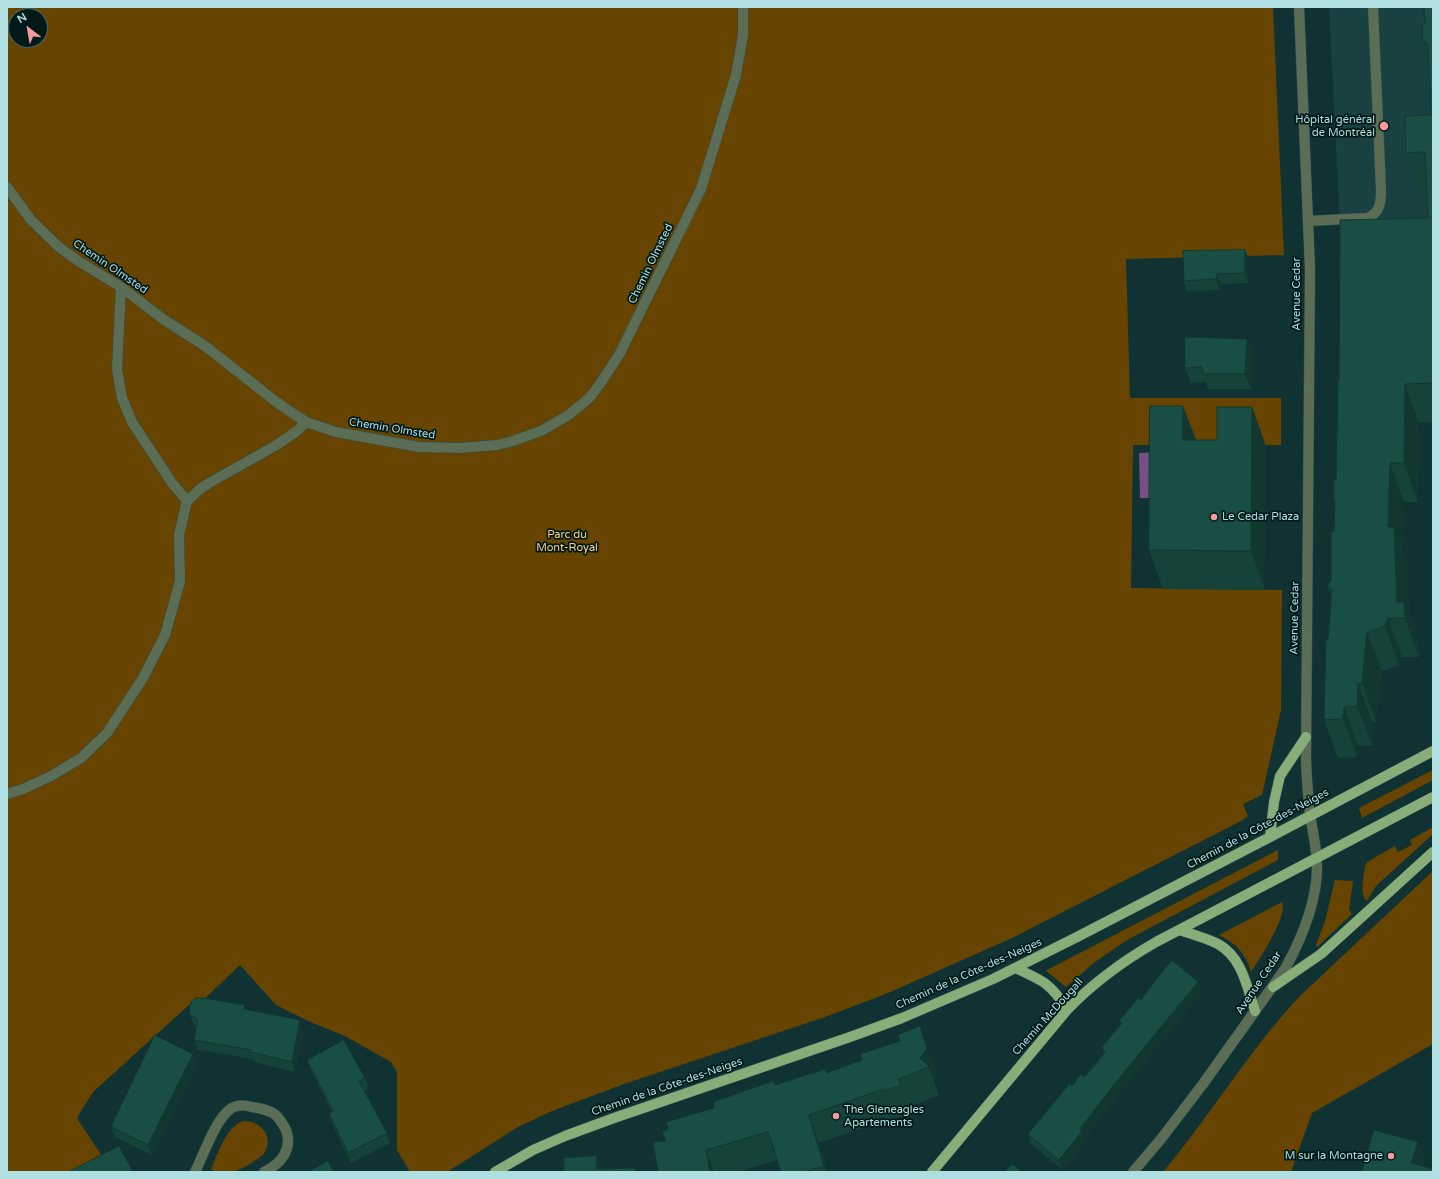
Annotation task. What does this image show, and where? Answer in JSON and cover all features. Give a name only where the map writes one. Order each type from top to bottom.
[{"type":"main road","points":[[1270,837],[1280,776],[1306,737]]},
{"type":"main road","name":"Chemin de la Côte-des-Neiges","points":[[495,1172],[533,1150],[565,1136],[621,1115],[828,1045],[947,999],[1015,968],[1433,752]]},
{"type":"main road","name":"Chemin McDougall","points":[[932,1172],[1068,1010],[1094,984],[1122,962],[1156,942],[1433,797]]},
{"type":"main road","points":[[1273,987],[1321,954],[1433,852]]},
{"type":"main road","points":[[1179,930],[1218,944],[1236,960],[1242,971],[1255,1011]]},
{"type":"main road","points":[[1015,968],[1047,984],[1058,995],[1068,1010]]},
{"type":"street","name":"Chemin Olmsted","points":[[7,187],[31,220],[59,247],[78,261],[121,287],[163,319],[206,346],[279,404],[306,422],[336,432],[405,445],[437,448],[477,447],[510,442],[541,431],[567,416],[590,397],[619,354],[701,189],[736,75],[744,35],[743,7]]},
{"type":"street","name":"Avenue Cedar","points":[[1133,1172],[1203,1084],[1273,987],[1294,952],[1306,922],[1315,888],[1317,858],[1306,787],[1310,318],[1308,221],[1299,7]]},
{"type":"street","points":[[1308,221],[1367,218],[1375,214],[1380,206],[1381,190],[1373,7]]},
{"type":"street","points":[[121,287],[117,369],[122,398],[132,422],[172,483],[187,501]]},
{"type":"street","points":[[7,794],[23,789],[51,776],[81,758],[107,733],[143,678],[165,634],[180,581],[179,535],[187,501],[209,483],[286,439],[306,422]]},
{"type":"street","points":[[195,1172],[220,1121],[231,1109],[242,1106],[262,1109],[272,1113],[280,1120],[286,1133],[288,1142],[285,1154],[276,1165],[264,1172]]},
{"type":"shaded area","name":"Hôpital général de Montréal","points":[[1329,7],[1433,7],[1433,247],[1341,245]]},
{"type":"shaded area","points":[[1158,452],[1159,498],[1140,498],[1139,453]]},
{"type":"green space","name":"Parc du Mont-Royal","points":[[7,7],[1273,7],[1284,255],[1126,259],[1130,398],[1281,398],[1281,445],[1133,445],[1131,588],[1282,590],[1281,710],[1262,795],[1243,804],[1248,816],[1241,821],[1012,938],[888,993],[825,1017],[624,1084],[552,1111],[518,1127],[447,1172],[410,1172],[397,1150],[397,1072],[391,1062],[345,1036],[308,1021],[276,1005],[240,965],[200,1003],[190,1004],[93,1092],[78,1116],[78,1120],[102,1156],[73,1172],[7,1172]]},
{"type":"green space","points":[[1433,770],[1433,780],[1362,818],[1359,808]]},
{"type":"green space","points":[[1433,827],[1433,834],[1376,886],[1367,901],[1363,894],[1363,880],[1367,862],[1395,846],[1398,852],[1412,845],[1410,840]]},
{"type":"green space","points":[[1278,850],[1278,860],[1127,940],[1095,962],[1066,987],[1046,971],[1047,970]]},
{"type":"green space","points":[[1433,871],[1433,1044],[1312,1113],[1291,1172],[1163,1172],[1281,1017],[1300,996]]},
{"type":"green space","points":[[1335,880],[1353,881],[1349,910],[1352,914],[1317,947],[1316,945],[1325,921]]},
{"type":"green space","points":[[1282,902],[1283,908],[1277,926],[1266,948],[1251,972],[1240,950],[1219,935]]},
{"type":"green space","points":[[243,1121],[254,1123],[266,1134],[268,1140],[263,1155],[245,1167],[232,1172],[224,1173],[211,1169],[227,1135],[237,1124]]},
{"type":"building","points":[[1424,7],[1433,7],[1433,383],[1405,384],[1404,463],[1390,463],[1388,527],[1394,527],[1397,602],[1404,602],[1405,618],[1388,618],[1385,626],[1367,633],[1362,683],[1358,683],[1357,706],[1344,707],[1343,719],[1324,720],[1326,639],[1328,639],[1332,590],[1327,586],[1331,581],[1331,532],[1334,532],[1334,480],[1336,480],[1339,381],[1340,220],[1428,218],[1425,152],[1406,153],[1405,116],[1431,115],[1428,45],[1426,45],[1426,42],[1422,42],[1422,24],[1425,24]]},
{"type":"building","points":[[1245,250],[1245,273],[1217,274],[1216,279],[1184,281],[1183,251]]},
{"type":"building","points":[[1185,337],[1247,339],[1245,374],[1203,374],[1202,367],[1185,368]]},
{"type":"building","name":"Le Cedar Plaza","points":[[1150,406],[1183,406],[1183,440],[1217,440],[1217,407],[1252,407],[1251,551],[1149,550]]},
{"type":"building","points":[[1172,960],[1198,982],[1116,1082],[1080,1129],[1082,1131],[1059,1160],[1028,1134],[1069,1084],[1072,1086],[1081,1074],[1084,1077],[1095,1065],[1106,1051],[1102,1047],[1122,1023],[1119,1021],[1138,998],[1140,1000]]},
{"type":"building","points":[[196,998],[245,1005],[244,1009],[300,1020],[292,1062],[250,1052],[251,1050],[194,1040],[198,1019],[190,1015],[189,1009],[191,1002]]},
{"type":"building","points":[[920,1026],[927,1049],[920,1058],[929,1067],[899,1079],[901,1085],[884,1091],[878,1091],[809,1115],[824,1166],[803,1172],[781,1172],[768,1132],[706,1150],[710,1172],[658,1172],[653,1142],[666,1141],[662,1132],[668,1129],[666,1122],[714,1108],[713,1102],[773,1081],[775,1085],[825,1069],[826,1073],[862,1060],[860,1054],[900,1041],[898,1035]]},
{"type":"building","points":[[155,1035],[193,1054],[148,1145],[111,1127]]},
{"type":"building","points":[[344,1040],[365,1078],[359,1081],[387,1133],[348,1153],[329,1114],[333,1111],[307,1060]]},
{"type":"building","points":[[1374,1130],[1418,1142],[1411,1163],[1433,1169],[1433,1172],[1362,1172]]},
{"type":"building","points":[[119,1146],[133,1172],[69,1172]]},
{"type":"building","points":[[597,1156],[596,1169],[635,1168],[635,1172],[564,1172],[564,1158]]},
{"type":"building","points":[[328,1161],[334,1172],[308,1172]]},
{"type":"building","points":[[1013,1164],[1021,1172],[1004,1172]]},
{"type":"place","name":"Hôpital général de Montréal","points":[[1384,126]]},
{"type":"place","name":"Le Cedar Plaza","points":[[1214,517]]},
{"type":"place","name":"The Gleneagles Apartements","points":[[836,1116]]},
{"type":"place","name":"M sur la Montagne","points":[[1391,1156]]}]
